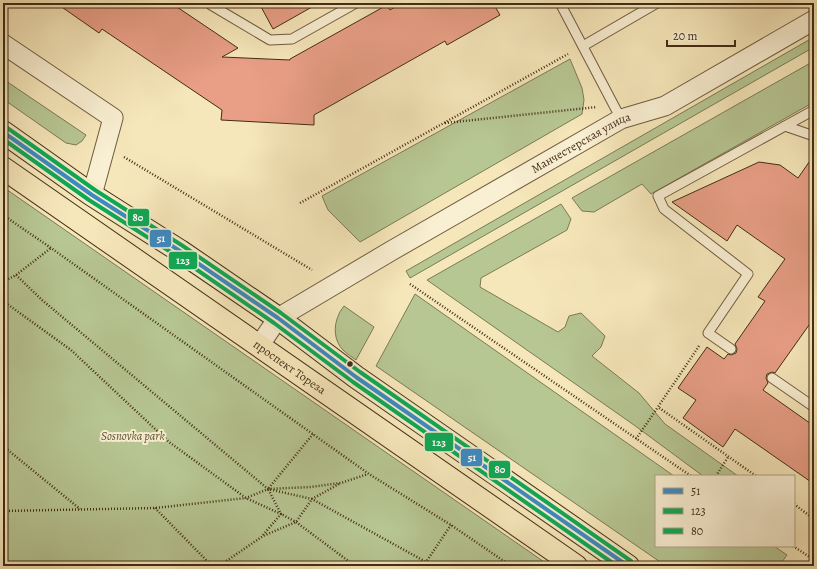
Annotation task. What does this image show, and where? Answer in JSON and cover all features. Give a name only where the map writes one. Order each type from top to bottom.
[{"type":"main road","points":[[3,132],[92,195],[180,251],[278,318],[356,377],[628,566]]},
{"type":"main road","name":"проспект Тореза","points":[[3,168],[576,566]]},
{"type":"street","name":"Манчестерская улица","points":[[259,346],[278,318],[617,112],[665,106],[814,20]]},
{"type":"street","points":[[3,44],[113,118],[92,195]]},
{"type":"lane","points":[[210,3],[270,40],[292,39],[356,3]]},
{"type":"lane","points":[[560,3],[617,112]]},
{"type":"lane","points":[[583,46],[658,3]]},
{"type":"lane","points":[[731,349],[708,333],[748,274],[664,209],[658,196],[814,110]]},
{"type":"lane","points":[[785,126],[814,136]]},
{"type":"lane","points":[[772,378],[814,407]]},
{"type":"path","points":[[300,203],[583,46]]},
{"type":"path","points":[[443,124],[617,112]]},
{"type":"path","points":[[106,142],[125,158],[312,270]]},
{"type":"path","points":[[3,215],[368,474],[451,525],[511,566]]},
{"type":"path","points":[[3,282],[16,275],[51,248]]},
{"type":"path","points":[[16,275],[42,300],[268,489],[281,514]]},
{"type":"path","points":[[410,284],[690,475]]},
{"type":"path","points":[[3,301],[70,350],[169,442],[246,498],[296,522],[355,566]]},
{"type":"path","points":[[636,439],[708,333]]},
{"type":"path","points":[[658,407],[755,475]]},
{"type":"path","points":[[268,489],[313,434]]},
{"type":"path","points":[[3,446],[80,509]]},
{"type":"path","points":[[717,475],[728,457]]},
{"type":"path","points":[[219,566],[263,536],[296,522],[312,499],[341,483],[368,474]]},
{"type":"path","points":[[3,511],[155,508],[246,498],[268,489],[310,487],[341,483]]},
{"type":"path","points":[[268,489],[312,499],[431,566]]},
{"type":"path","points":[[795,505],[811,517],[814,560],[809,566]]},
{"type":"path","points":[[155,508],[212,566]]},
{"type":"path","points":[[263,536],[281,514]]},
{"type":"path","points":[[425,566],[426,562],[451,525]]},
{"type":"path","points":[[794,547],[814,560]]},
{"type":"green space","points":[[814,37],[814,47],[410,278],[406,271]]},
{"type":"green space","points":[[570,59],[582,88],[584,100],[582,114],[360,242],[328,210],[322,196]]},
{"type":"green space","points":[[814,61],[814,102],[651,194],[642,184],[594,212],[582,211],[572,198]]},
{"type":"green space","points":[[3,79],[86,135],[82,141],[76,145],[66,143],[3,99]]},
{"type":"green space","name":"Sosnovka park","points":[[3,187],[550,566],[3,566]]},
{"type":"green space","points":[[561,204],[571,219],[567,230],[481,278],[480,287],[558,332],[565,327],[569,316],[581,313],[605,336],[601,347],[592,356],[639,393],[665,424],[737,475],[702,475],[634,425],[427,280]]},
{"type":"green space","points":[[415,294],[673,475],[655,475],[655,547],[775,547],[787,555],[779,566],[666,566],[376,366]]},
{"type":"green space","points":[[344,306],[374,327],[356,360],[343,350],[336,338],[335,328],[337,319]]},
{"type":"building","points":[[56,3],[171,3],[238,48],[222,57],[290,60],[387,5],[390,10],[401,3],[493,3],[500,15],[447,45],[445,41],[314,115],[314,125],[221,120],[222,110],[102,29],[99,33]]},
{"type":"building","points":[[259,3],[319,3],[273,29]]},
{"type":"building","points":[[814,155],[814,318],[775,373],[772,372],[767,374],[766,378],[768,383],[763,390],[814,426],[814,484],[735,429],[723,447],[683,418],[696,400],[678,388],[707,347],[724,359],[728,354],[731,355],[736,353],[737,349],[735,344],[765,301],[758,297],[785,259],[737,225],[727,241],[672,202],[759,162],[780,165],[798,178]]},
{"type":"transit line","name":"80","points":[[6,127],[95,190],[183,246],[281,313],[360,372],[631,561]]},
{"type":"transit line","name":"51","points":[[3,132],[92,195],[180,251],[278,318],[356,377],[628,566]]},
{"type":"transit line","name":"123","points":[[3,139],[89,200],[177,256],[274,323],[353,382],[617,566]]}]
